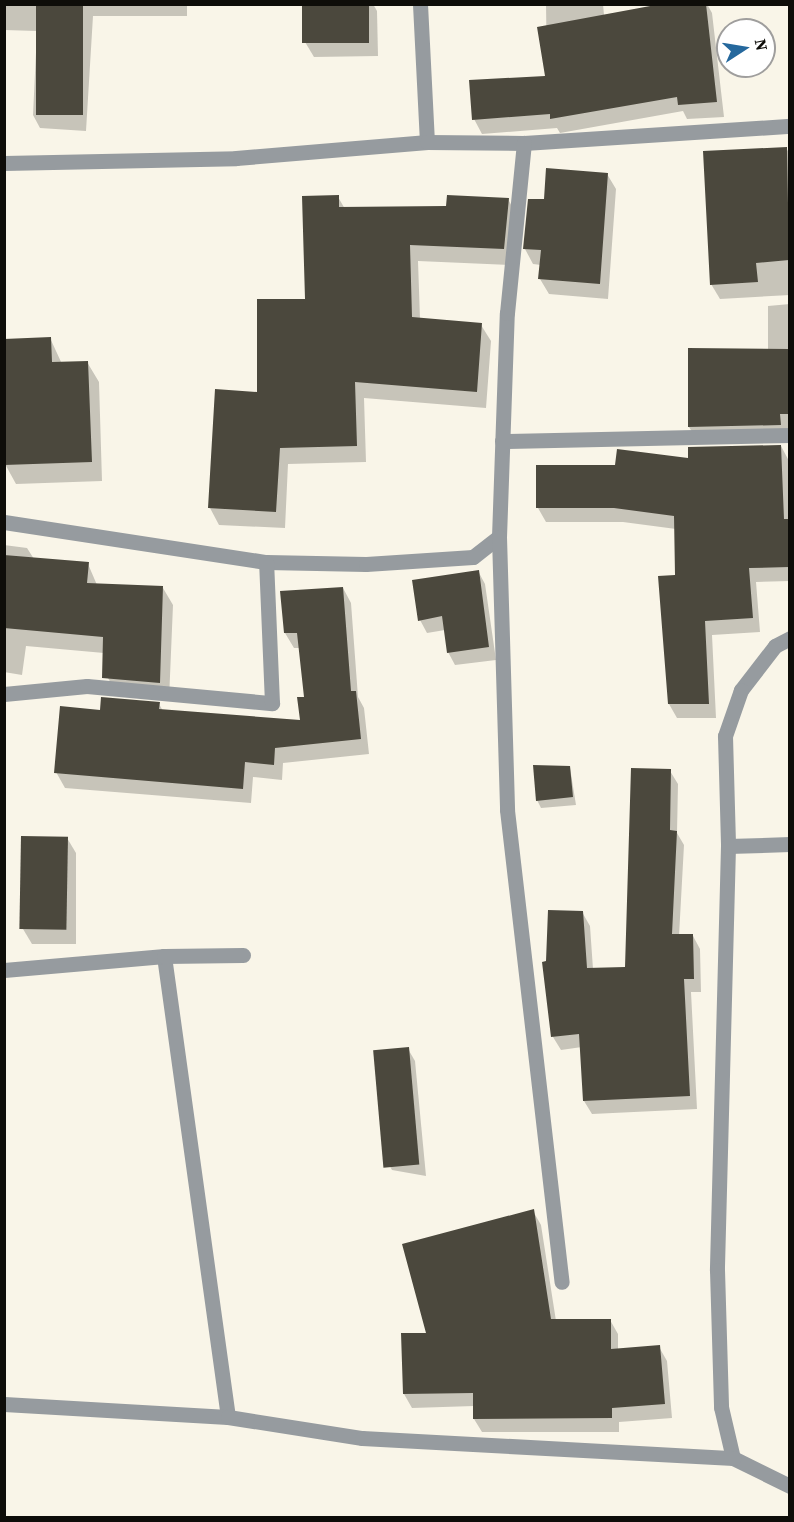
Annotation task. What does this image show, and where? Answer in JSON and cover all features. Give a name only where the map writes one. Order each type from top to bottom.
[{"type":"street","points":[[420,4],[427,142]]},
{"type":"street","points":[[4,164],[236,158],[427,142],[524,143],[789,126]]},
{"type":"street","points":[[524,143],[507,313],[501,441],[499,537],[507,810],[562,1282]]},
{"type":"street","points":[[501,441],[789,435]]},
{"type":"street","points":[[4,522],[266,562],[430,562],[473,557],[499,537]]},
{"type":"street","points":[[4,694],[87,686],[272,703],[266,562]]},
{"type":"street","points":[[734,1458],[721,1407],[717,1270],[728,846],[725,736],[741,690],[775,646],[789,638]]},
{"type":"street","points":[[728,846],[789,844]]},
{"type":"street","points":[[4,970],[164,956],[243,955]]},
{"type":"street","points":[[164,956],[228,1417]]},
{"type":"street","points":[[4,1404],[228,1417],[362,1438],[734,1458],[789,1486]]},
{"type":"building","points":[[36,4],[83,4],[83,115],[36,115]]},
{"type":"building","points":[[302,4],[369,4],[369,43],[302,43]]},
{"type":"building","points":[[661,4],[706,4],[717,102],[678,105],[677,97],[550,119],[550,114],[472,120],[469,80],[545,76],[537,27]]},
{"type":"building","points":[[787,147],[789,260],[756,263],[758,282],[710,285],[703,151]]},
{"type":"building","points":[[546,168],[608,173],[600,284],[538,279],[541,250],[523,249],[528,199],[544,199]]},
{"type":"building","points":[[339,195],[339,207],[446,206],[447,195],[509,198],[504,249],[410,245],[412,317],[482,323],[477,392],[355,382],[357,446],[280,448],[276,512],[208,508],[215,389],[257,392],[257,299],[305,299],[302,196]]},
{"type":"building","points":[[51,337],[52,362],[88,361],[92,462],[4,465],[4,339]]},
{"type":"building","points":[[688,348],[789,349],[789,414],[780,414],[781,425],[688,427]]},
{"type":"building","points":[[781,445],[784,519],[789,519],[789,567],[749,568],[753,618],[705,621],[709,704],[668,704],[658,576],[675,575],[674,516],[614,508],[536,508],[536,465],[615,465],[617,449],[688,458],[688,447]]},
{"type":"building","points":[[4,555],[89,562],[87,583],[163,586],[160,683],[102,678],[103,637],[4,628]]},
{"type":"building","points":[[479,570],[489,647],[447,653],[442,616],[418,621],[412,580]]},
{"type":"building","points":[[343,587],[351,691],[356,691],[361,739],[275,748],[274,765],[245,762],[243,789],[54,773],[60,706],[100,710],[101,697],[160,702],[159,709],[300,720],[297,697],[304,697],[297,633],[284,633],[280,591]]},
{"type":"building","points":[[533,765],[570,766],[573,797],[536,801]]},
{"type":"building","points":[[631,768],[671,769],[670,830],[677,831],[672,934],[693,934],[694,979],[684,979],[690,1096],[583,1101],[579,1034],[551,1037],[542,962],[546,961],[548,910],[583,911],[587,968],[625,967]]},
{"type":"building","points":[[21,836],[68,837],[66,930],[19,929]]},
{"type":"building","points":[[409,1047],[419,1165],[383,1168],[373,1050]]},
{"type":"building","points":[[534,1209],[551,1319],[611,1319],[611,1349],[660,1345],[665,1404],[612,1408],[612,1418],[473,1419],[473,1393],[403,1394],[401,1333],[426,1333],[402,1244]]}]
